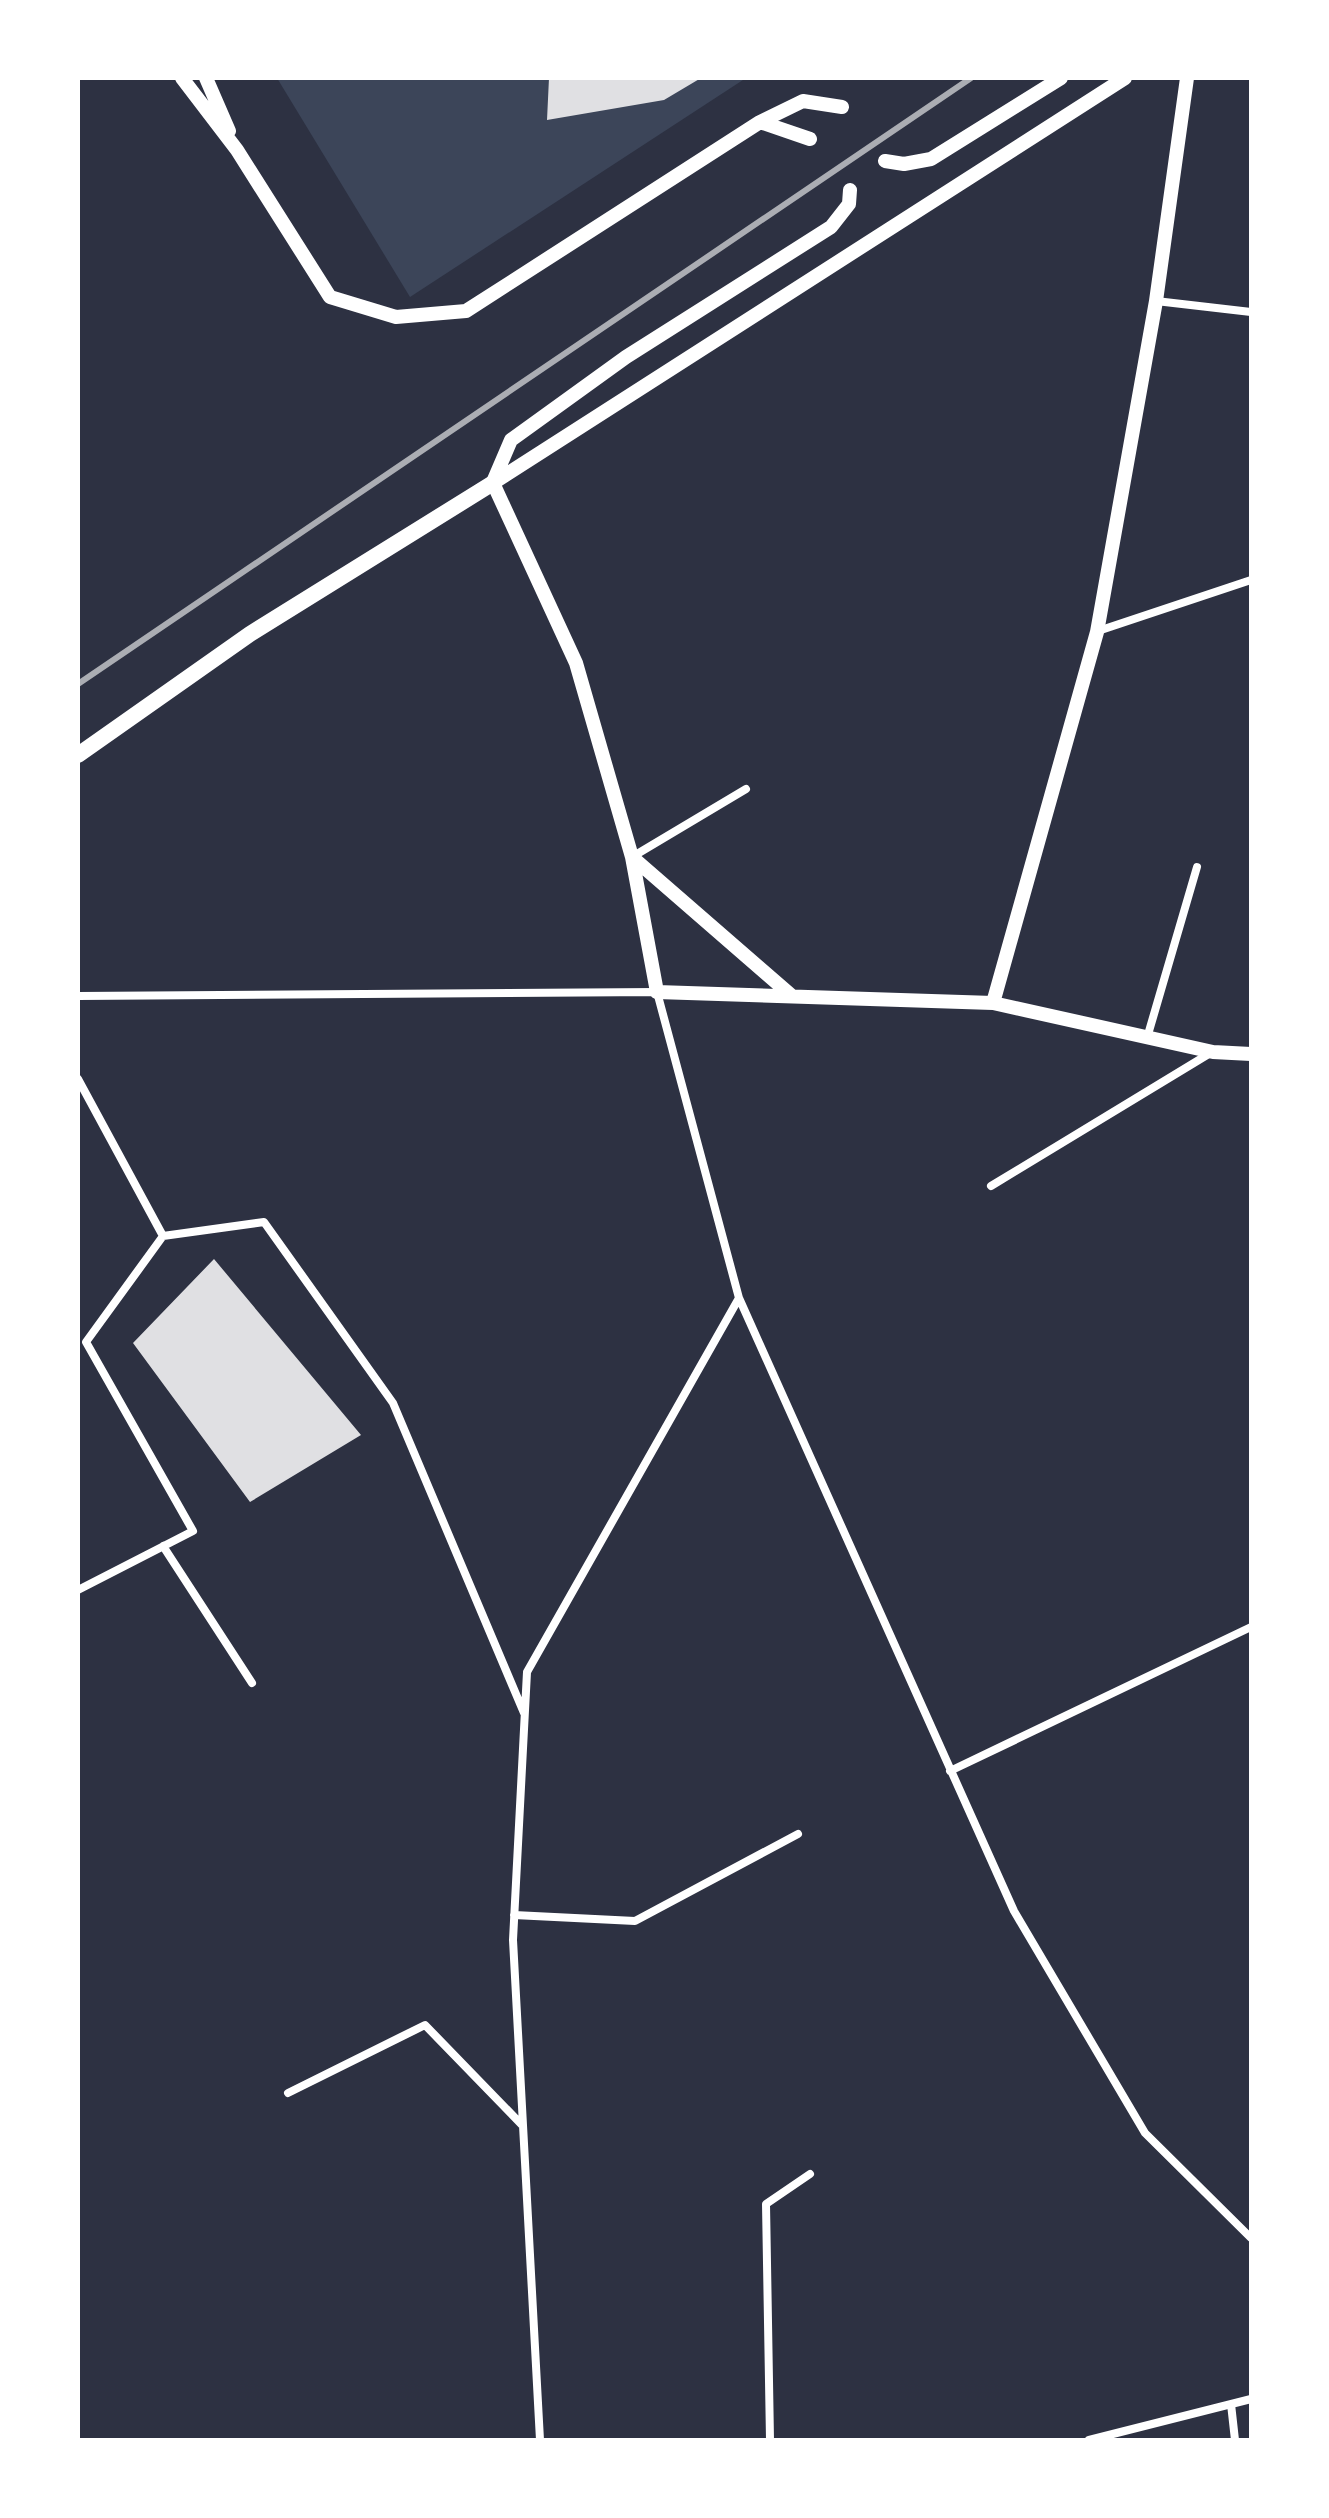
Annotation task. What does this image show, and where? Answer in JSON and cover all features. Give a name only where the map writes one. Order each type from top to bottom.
[{"type":"main road","points":[[78,755],[250,634],[493,483]]},
{"type":"street","points":[[182,78],[237,150],[330,297],[396,317],[466,311],[760,122],[803,101],[842,107]]},
{"type":"street","points":[[206,78],[237,150]]},
{"type":"street","points":[[885,161],[904,164],[931,159],[1061,78]]},
{"type":"street","points":[[493,483],[1125,78]]},
{"type":"street","points":[[993,1003],[1097,632],[1156,301],[1187,78]]},
{"type":"street","points":[[760,122],[810,139]]},
{"type":"street","points":[[850,190],[849,204],[831,227],[626,357],[511,440],[493,483],[576,663],[632,857],[657,992],[739,1298],[1014,1911],[1145,2133],[1251,2238]]},
{"type":"street","points":[[1156,301],[1251,312]]},
{"type":"street","points":[[1097,632],[1251,580]]},
{"type":"street","points":[[632,857],[746,789]]},
{"type":"street","points":[[632,857],[792,996]]},
{"type":"street","points":[[1147,1038],[1197,867]]},
{"type":"street","points":[[78,996],[657,992],[993,1003],[1213,1052],[1251,1054]]},
{"type":"street","points":[[991,1186],[1213,1052]]},
{"type":"street","points":[[78,1079],[163,1236]]},
{"type":"street","points":[[78,1590],[193,1531],[86,1342],[163,1236],[264,1222],[393,1403],[524,1715]]},
{"type":"street","points":[[540,2440],[514,1915],[527,1672],[739,1298]]},
{"type":"street","points":[[163,1546],[252,1683]]},
{"type":"street","points":[[950,1771],[1251,1627]]},
{"type":"street","points":[[514,1915],[635,1921],[798,1834]]},
{"type":"street","points":[[288,2093],[425,2025],[523,2126]]},
{"type":"street","points":[[770,2440],[766,2204],[810,2174]]},
{"type":"street","points":[[1089,2440],[1251,2399]]},
{"type":"street","points":[[1231,2404],[1235,2440]]},
{"type":"shaded area","points":[[277,78],[746,78],[410,297]]},
{"type":"building","points":[[549,78],[701,78],[664,100],[547,120]]},
{"type":"building","points":[[214,1259],[361,1435],[250,1502],[133,1343]]},
{"type":"railway","points":[[78,684],[971,78]]}]
